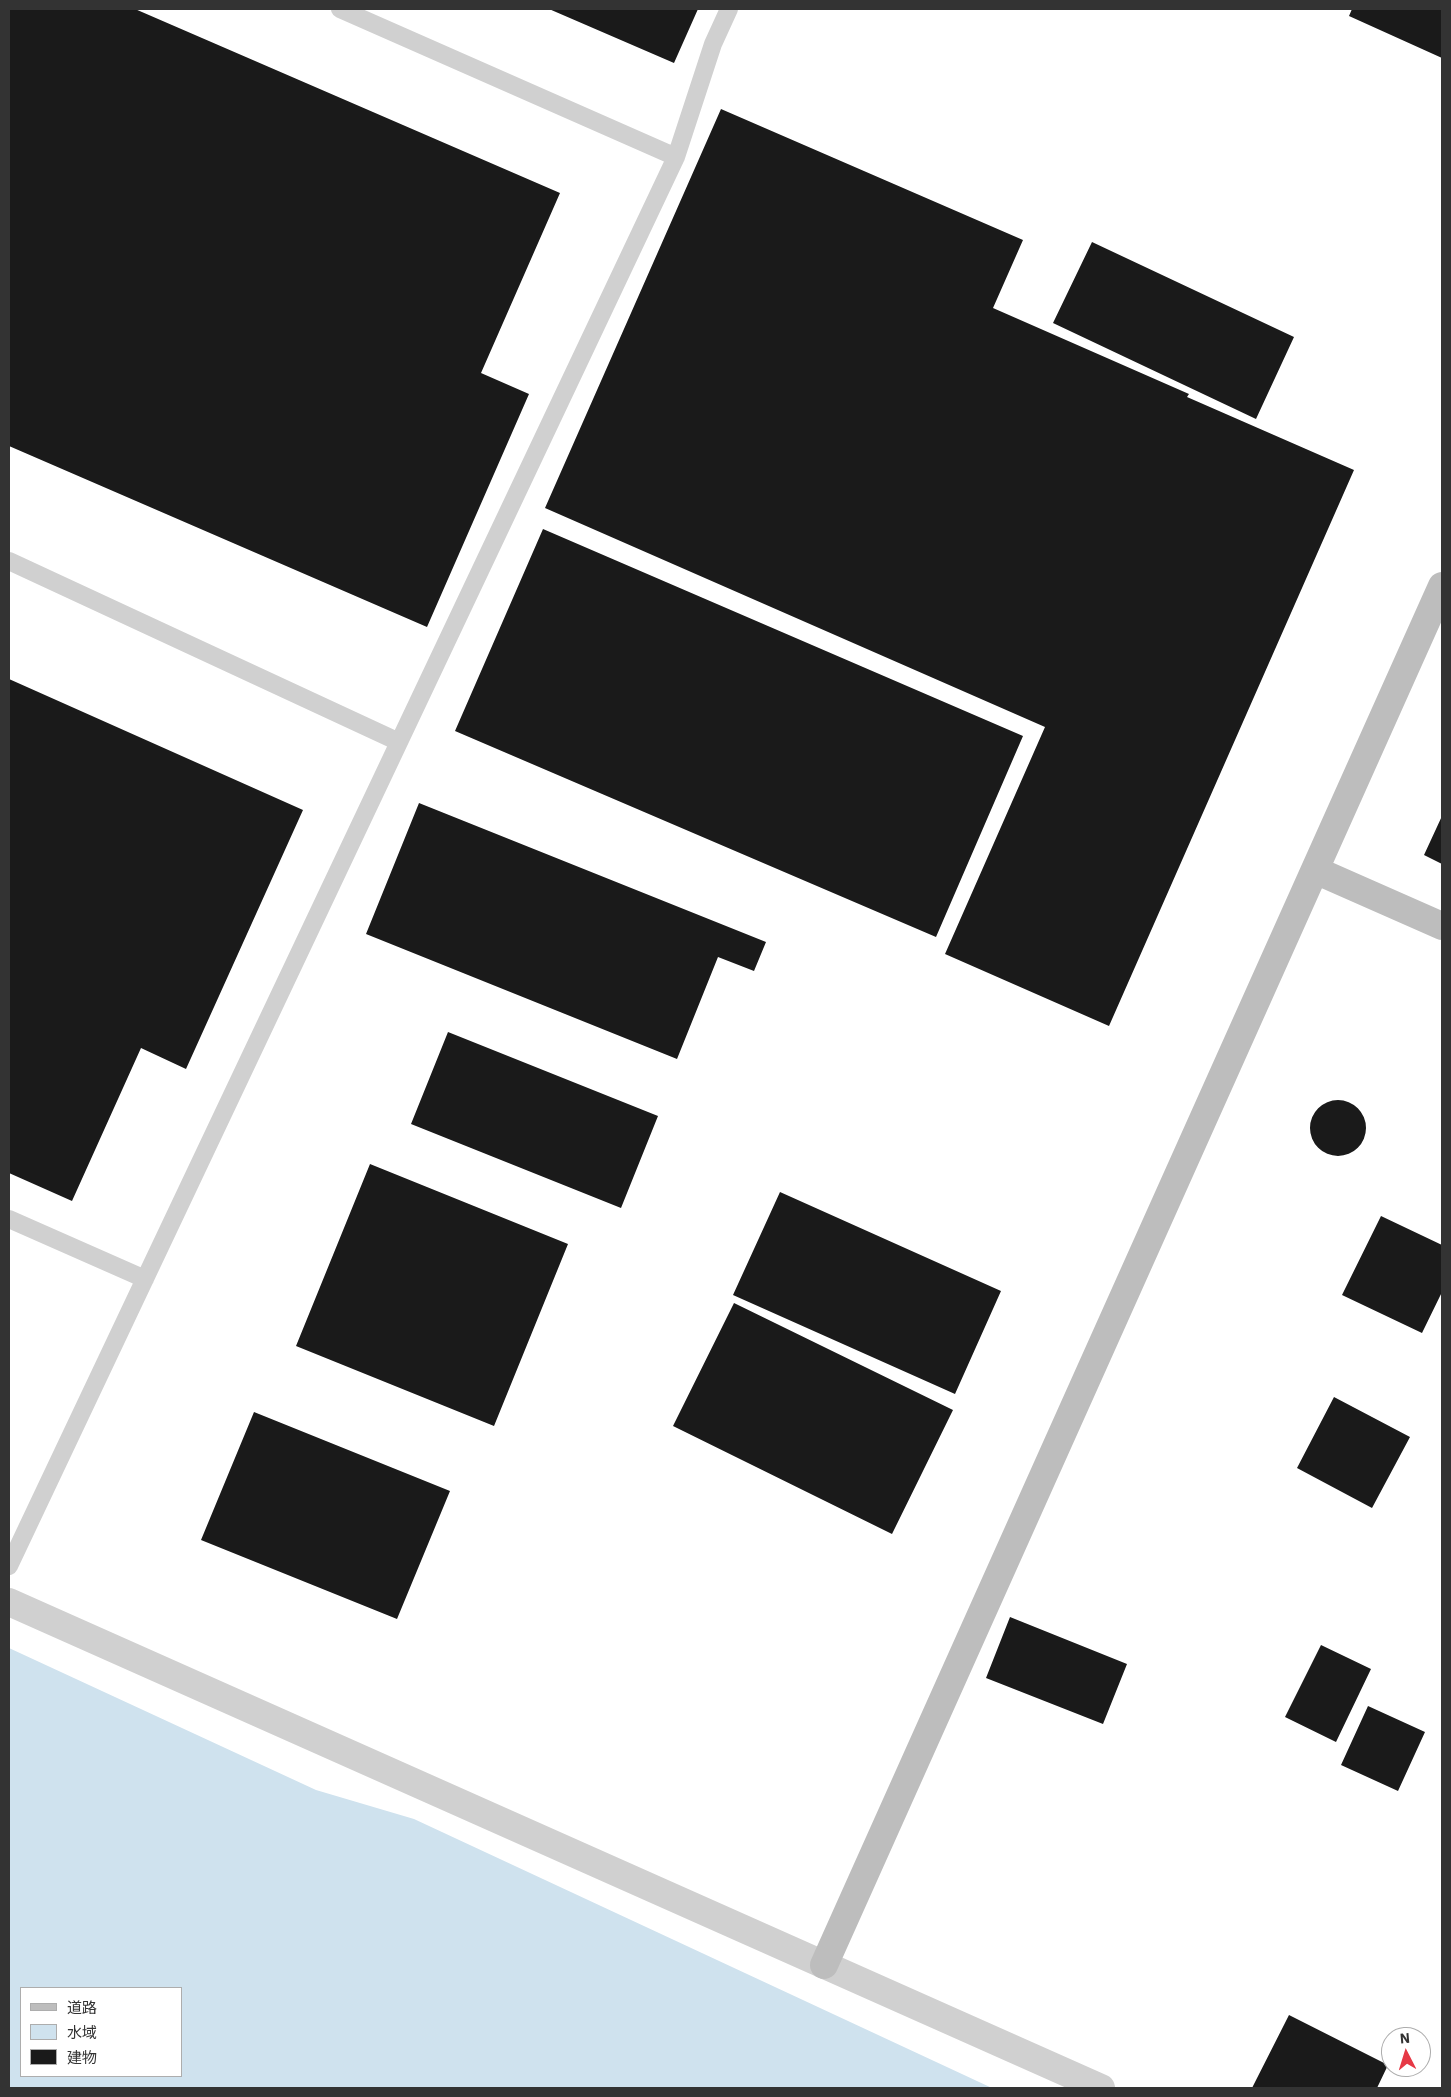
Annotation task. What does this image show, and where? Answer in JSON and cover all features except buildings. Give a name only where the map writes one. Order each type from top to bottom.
[{"type":"street","points":[[824,1965],[1442,586]]},
{"type":"street","points":[[1315,870],[1442,926]]},
{"type":"street","points":[[9,1602],[1101,2088]]},
{"type":"lane","points":[[340,9],[676,157]]},
{"type":"lane","points":[[9,1566],[676,157],[713,44],[729,9]]},
{"type":"lane","points":[[9,561],[399,742]]},
{"type":"lane","points":[[9,1219],[145,1279]]},
{"type":"water","points":[[9,1648],[316,1790],[414,1819],[992,2088],[9,2088]]}]
